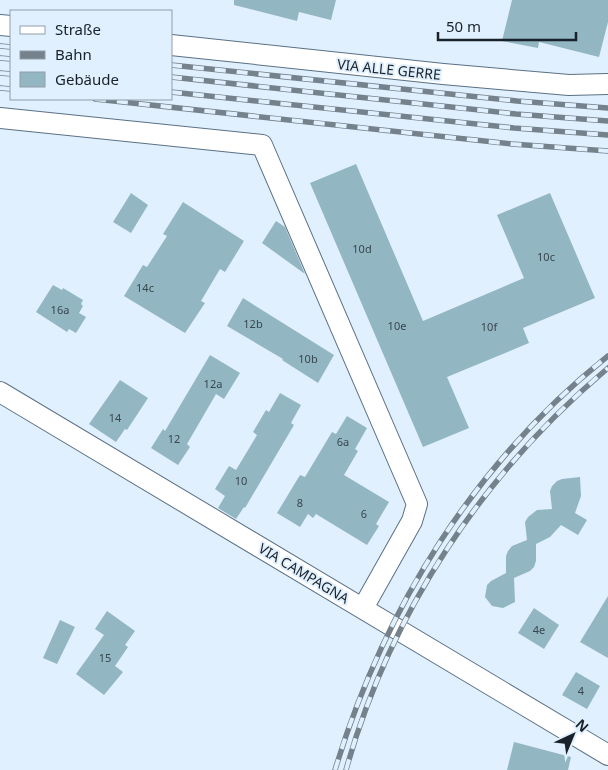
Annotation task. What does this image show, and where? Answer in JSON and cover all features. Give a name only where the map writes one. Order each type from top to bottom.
[{"type":"street","name":"VIA ALLE GERRE","points":[[172,46],[569,85],[608,84]]},
{"type":"street","points":[[0,118],[262,145],[417,504],[412,521],[363,608]]},
{"type":"street","name":"VIA CAMPAGNA","points":[[0,392],[608,755]]},
{"type":"building","points":[[234,0],[336,0],[331,20],[299,12],[297,21],[234,5]]},
{"type":"building","points":[[512,0],[608,0],[608,22],[599,57],[539,42],[538,48],[502,41]]},
{"type":"building","points":[[356,164],[423,321],[524,278],[497,215],[550,193],[595,298],[523,328],[529,343],[447,377],[469,428],[423,447],[310,183]]},
{"type":"building","points":[[131,193],[148,205],[131,233],[113,222]]},
{"type":"building","points":[[183,202],[244,241],[225,272],[220,269],[201,301],[205,303],[185,333],[124,296],[143,265],[147,267],[167,236],[163,234]]},
{"type":"building","points":[[276,221],[285,227],[305,274],[262,243]]},
{"type":"building","points":[[53,285],[62,290],[63,288],[83,300],[81,304],[83,306],[79,313],[86,317],[76,333],[69,329],[67,332],[36,312]]},
{"type":"building","points":[[243,298],[334,355],[318,383],[283,359],[227,326]]},
{"type":"building","points":[[210,355],[240,373],[224,399],[216,394],[187,444],[190,447],[178,465],[151,448],[163,429],[165,431]]},
{"type":"building","points":[[120,380],[148,398],[127,430],[125,429],[116,442],[89,424]]},
{"type":"building","points":[[280,393],[301,405],[291,423],[294,425],[245,508],[236,519],[218,508],[225,496],[215,489],[229,466],[236,470],[257,435],[253,432],[266,410],[269,412]]},
{"type":"building","points":[[347,416],[367,428],[355,449],[358,451],[344,475],[389,502],[376,524],[379,526],[367,545],[316,514],[313,518],[308,514],[300,527],[277,513],[300,475],[305,477],[332,432],[336,434]]},
{"type":"building","points":[[580,477],[581,496],[575,513],[587,520],[578,535],[561,525],[550,537],[536,544],[534,567],[530,571],[514,578],[515,602],[503,608],[492,606],[485,597],[487,585],[506,573],[506,556],[512,546],[527,540],[525,522],[528,517],[537,510],[552,509],[550,491],[557,481]]},
{"type":"building","points":[[608,596],[608,658],[580,642]]},
{"type":"building","points":[[534,608],[559,625],[544,649],[518,633]]},
{"type":"building","points":[[107,611],[135,631],[125,645],[128,647],[115,666],[123,672],[104,695],[76,674],[104,635],[95,629]]},
{"type":"building","points":[[60,620],[75,627],[57,664],[43,658]]},
{"type":"building","points":[[576,672],[600,686],[587,709],[562,695]]},
{"type":"building","points":[[514,742],[571,757],[568,770],[507,770]]},
{"type":"railway","points":[[0,46],[10,47]]},
{"type":"railway","points":[[0,58],[10,59]]},
{"type":"railway","points":[[172,65],[517,101],[608,108]]},
{"type":"railway","points":[[0,73],[10,74]]},
{"type":"railway","points":[[172,77],[516,114],[608,121]]},
{"type":"railway","points":[[0,88],[10,89]]},
{"type":"railway","points":[[172,92],[514,128],[608,135]]},
{"type":"railway","points":[[104,100],[512,144],[608,151]]},
{"type":"railway","points":[[335,770],[355,710],[380,652],[408,596],[440,542],[476,491],[516,443],[560,398],[608,356]]},
{"type":"railway","points":[[346,770],[365,712],[388,656],[415,601],[447,550],[482,500],[521,453],[563,409],[608,368]]}]
